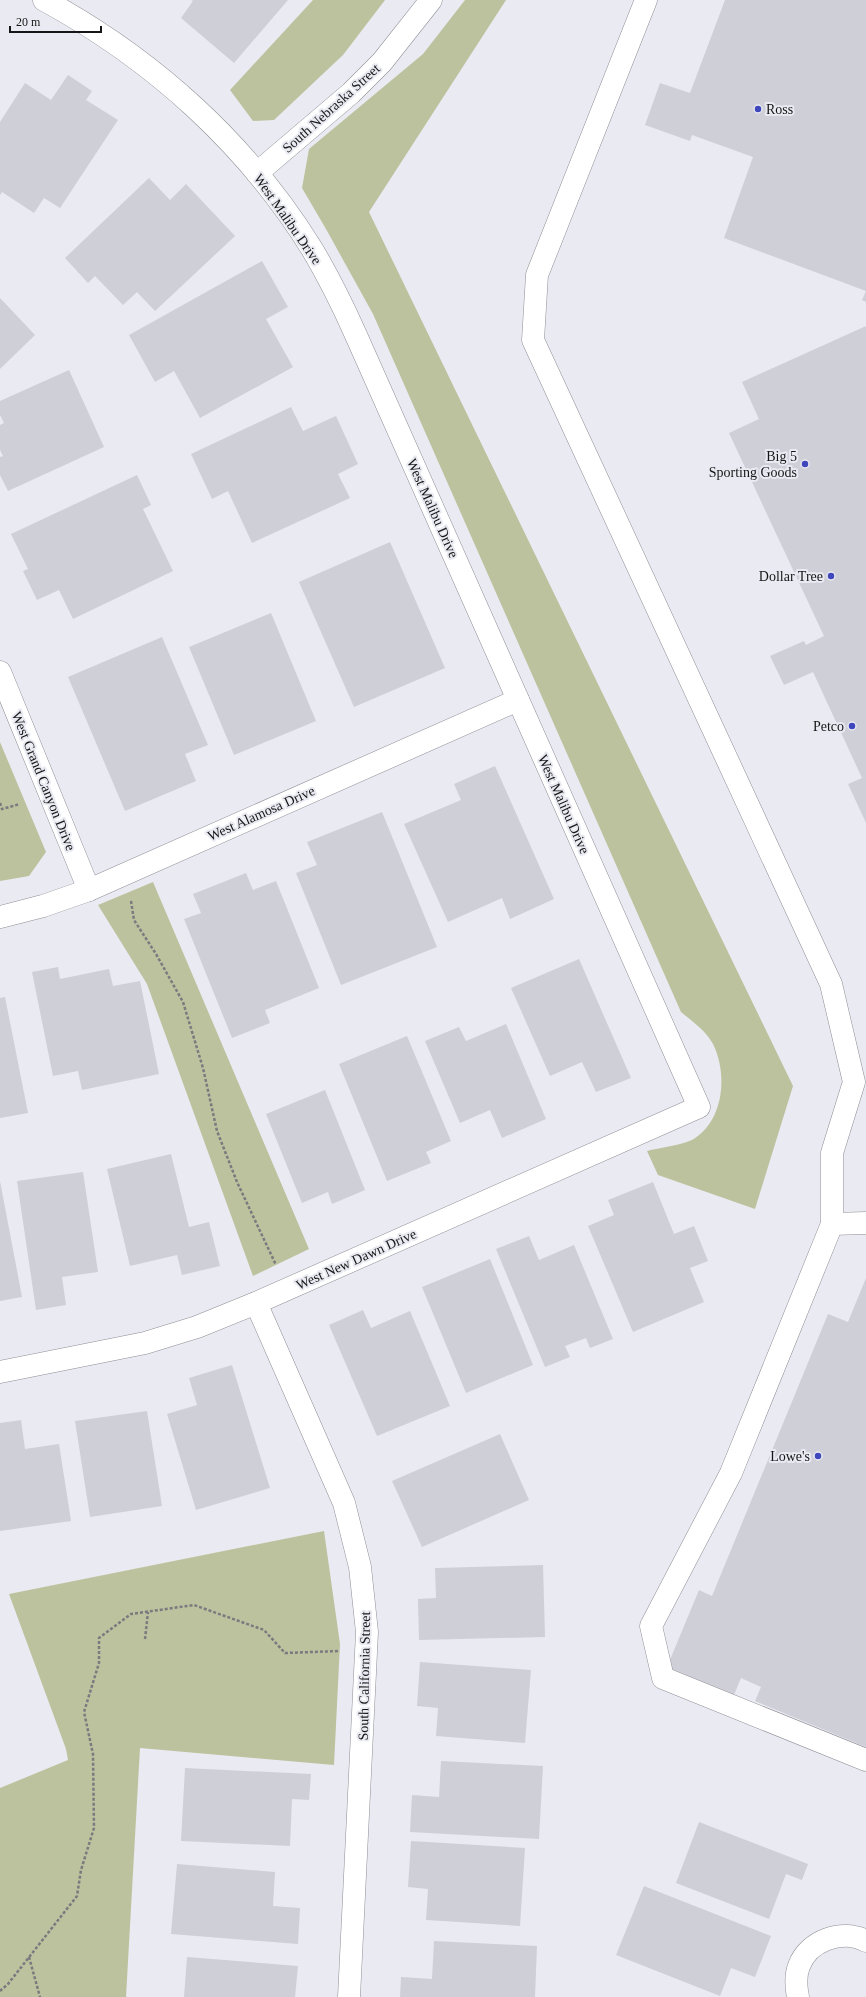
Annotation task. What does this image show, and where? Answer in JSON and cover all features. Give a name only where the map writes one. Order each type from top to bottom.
[{"type":"street","name":"West Malibu Drive","points":[[44,0],[75,17],[126,50],[173,87],[217,128],[257,173],[286,210],[312,249],[335,290],[356,333],[699,1107]]},
{"type":"street","name":"South Nebraska Street","points":[[257,173],[351,93],[382,62],[430,0]]},
{"type":"street","points":[[646,0],[537,275],[533,340],[831,984],[854,1082],[832,1154],[832,1224],[731,1473],[651,1626],[663,1678],[866,1760]]},
{"type":"street","name":"West Grand Canyon Drive","points":[[0,672],[89,890]]},
{"type":"street","name":"West Alamosa Drive","points":[[0,917],[42,906],[89,890],[518,700]]},
{"type":"street","name":"West New Dawn Drive","points":[[0,1372],[144,1343],[197,1327],[288,1289],[699,1107]]},
{"type":"street","points":[[832,1224],[866,1223]]},
{"type":"street","name":"South California Street","points":[[256,1303],[344,1503],[360,1567],[365,1599],[367,1650],[349,1997]]},
{"type":"street","points":[[798,1997],[796,1980],[799,1966],[807,1953],[818,1943],[831,1937],[846,1936],[861,1938],[866,1941]]},
{"type":"path","points":[[0,803],[1,810],[20,804]]},
{"type":"path","points":[[126,873],[134,920],[183,1002],[203,1068],[216,1131],[237,1182],[288,1289]]},
{"type":"path","points":[[0,1991],[8,1984],[77,1896],[81,1870],[94,1828],[93,1754],[84,1712],[99,1663],[98,1638],[131,1614],[194,1605],[264,1630],[285,1653],[367,1650]]},
{"type":"path","points":[[145,1639],[148,1612]]},
{"type":"path","points":[[29,1957],[40,1997]]},
{"type":"green space","points":[[313,0],[385,0],[343,55],[274,120],[253,121],[230,90]]},
{"type":"green space","points":[[465,0],[506,0],[369,212],[793,1086],[755,1209],[658,1175],[647,1151],[692,1140],[703,1132],[711,1122],[717,1110],[720,1096],[721,1069],[718,1056],[707,1035],[681,1012],[373,314],[302,188],[309,149],[423,54]]},
{"type":"green space","points":[[0,742],[46,852],[29,876],[0,881]]},
{"type":"green space","points":[[153,882],[309,1249],[253,1276],[147,984],[98,905]]},
{"type":"green space","points":[[324,1531],[340,1644],[334,1765],[140,1748],[126,1997],[0,1997],[0,1788],[68,1760],[66,1749],[9,1594]]},
{"type":"building","points":[[191,0],[288,0],[234,63],[181,18],[193,1]]},
{"type":"building","name":"Ross","points":[[725,0],[866,0],[866,291],[724,238],[753,157],[692,135],[690,141],[645,125],[660,83],[690,93]]},
{"type":"building","points":[[68,75],[92,91],[86,100],[118,120],[60,208],[44,198],[34,213],[2,192],[0,195],[0,122],[25,83],[51,100]]},
{"type":"building","points":[[149,178],[170,200],[186,184],[235,236],[155,311],[137,292],[123,305],[95,276],[88,283],[65,258]]},
{"type":"building","points":[[262,261],[288,307],[266,319],[293,367],[200,418],[174,371],[155,382],[129,335]]},
{"type":"building","points":[[866,291],[866,302],[862,300]]},
{"type":"building","points":[[0,298],[35,335],[0,369]]},
{"type":"building","points":[[866,326],[866,823],[848,784],[862,778],[813,672],[784,685],[770,656],[804,641],[806,645],[824,636],[729,433],[759,419],[742,382]]},
{"type":"building","points":[[69,370],[104,447],[8,491],[0,475],[0,457],[3,456],[0,450],[0,425],[4,423],[0,415],[0,401]]},
{"type":"building","points":[[291,407],[303,431],[336,416],[358,464],[338,474],[350,498],[252,543],[228,491],[212,499],[191,454]]},
{"type":"building","points":[[137,475],[151,505],[143,509],[173,571],[73,619],[59,590],[37,600],[23,571],[28,569],[11,534]]},
{"type":"building","points":[[390,542],[445,668],[354,707],[299,582]]},
{"type":"building","points":[[271,613],[316,721],[234,755],[189,647]]},
{"type":"building","points":[[162,637],[208,745],[185,754],[196,781],[125,811],[68,677]]},
{"type":"building","points":[[495,766],[554,899],[510,919],[502,898],[448,922],[404,824],[461,800],[454,784]]},
{"type":"building","points":[[382,812],[437,947],[341,985],[296,873],[317,865],[307,842]]},
{"type":"building","points":[[246,873],[253,890],[276,881],[319,988],[265,1010],[270,1023],[232,1038],[184,919],[201,913],[193,894]]},
{"type":"building","points":[[579,959],[631,1078],[596,1092],[582,1062],[550,1076],[511,988]]},
{"type":"building","points":[[58,967],[60,979],[109,969],[113,986],[140,981],[159,1074],[82,1090],[78,1071],[53,1076],[32,972]]},
{"type":"building","points":[[5,997],[28,1113],[0,1118],[0,998]]},
{"type":"building","points":[[506,1024],[546,1119],[502,1138],[490,1110],[460,1123],[425,1041],[459,1027],[466,1041]]},
{"type":"building","points":[[407,1036],[451,1141],[426,1152],[431,1163],[387,1181],[339,1064]]},
{"type":"building","points":[[325,1090],[365,1190],[332,1204],[328,1192],[302,1203],[266,1114]]},
{"type":"building","points":[[171,1154],[189,1227],[209,1222],[220,1266],[182,1275],[177,1255],[130,1266],[107,1169]]},
{"type":"building","points":[[83,1172],[98,1272],[62,1277],[66,1305],[36,1310],[17,1181]]},
{"type":"building","points":[[0,1181],[22,1297],[0,1301]]},
{"type":"building","points":[[653,1182],[674,1234],[694,1226],[708,1261],[690,1268],[704,1302],[633,1332],[588,1226],[614,1215],[608,1200]]},
{"type":"building","points":[[529,1236],[539,1260],[574,1245],[613,1339],[590,1348],[586,1338],[565,1346],[570,1357],[545,1367],[496,1249]]},
{"type":"building","points":[[490,1259],[533,1365],[466,1393],[422,1287]]},
{"type":"building","name":"Lowe's","points":[[866,1278],[866,1747],[755,1701],[761,1687],[741,1678],[734,1695],[667,1667],[699,1590],[712,1596],[828,1314],[848,1322]]},
{"type":"building","points":[[363,1310],[371,1328],[410,1311],[450,1406],[377,1436],[329,1325]]},
{"type":"building","points":[[232,1365],[270,1488],[196,1510],[167,1414],[197,1405],[189,1378]]},
{"type":"building","points":[[147,1411],[162,1506],[90,1517],[75,1421]]},
{"type":"building","points":[[21,1420],[25,1449],[59,1444],[71,1521],[0,1531],[0,1423]]},
{"type":"building","points":[[500,1434],[529,1500],[422,1547],[392,1481]]},
{"type":"building","points":[[543,1565],[545,1637],[419,1640],[418,1599],[436,1598],[435,1568]]},
{"type":"building","points":[[420,1662],[531,1670],[525,1743],[436,1736],[438,1708],[417,1706]]},
{"type":"building","points":[[441,1761],[543,1766],[539,1839],[410,1832],[412,1795],[439,1797]]},
{"type":"building","points":[[185,1768],[311,1774],[309,1800],[292,1799],[290,1846],[181,1841]]},
{"type":"building","points":[[699,1822],[808,1864],[802,1880],[786,1874],[769,1919],[676,1883]]},
{"type":"building","points":[[411,1841],[525,1848],[520,1926],[426,1920],[428,1889],[408,1887]]},
{"type":"building","points":[[177,1864],[275,1872],[273,1906],[300,1908],[298,1944],[171,1934]]},
{"type":"building","points":[[644,1886],[771,1936],[755,1977],[731,1968],[720,1996],[616,1955]]},
{"type":"building","points":[[434,1941],[537,1946],[535,1997],[400,1997],[401,1977],[432,1979]]},
{"type":"building","points":[[187,1957],[298,1966],[295,1997],[184,1997]]},
{"type":"place","name":"Ross","points":[[758,109]]},
{"type":"place","name":"Big 5 Sporting Goods","points":[[805,464]]},
{"type":"place","name":"Dollar Tree","points":[[831,576]]},
{"type":"place","name":"Petco","points":[[852,726]]},
{"type":"place","name":"Lowe's","points":[[818,1456]]}]
